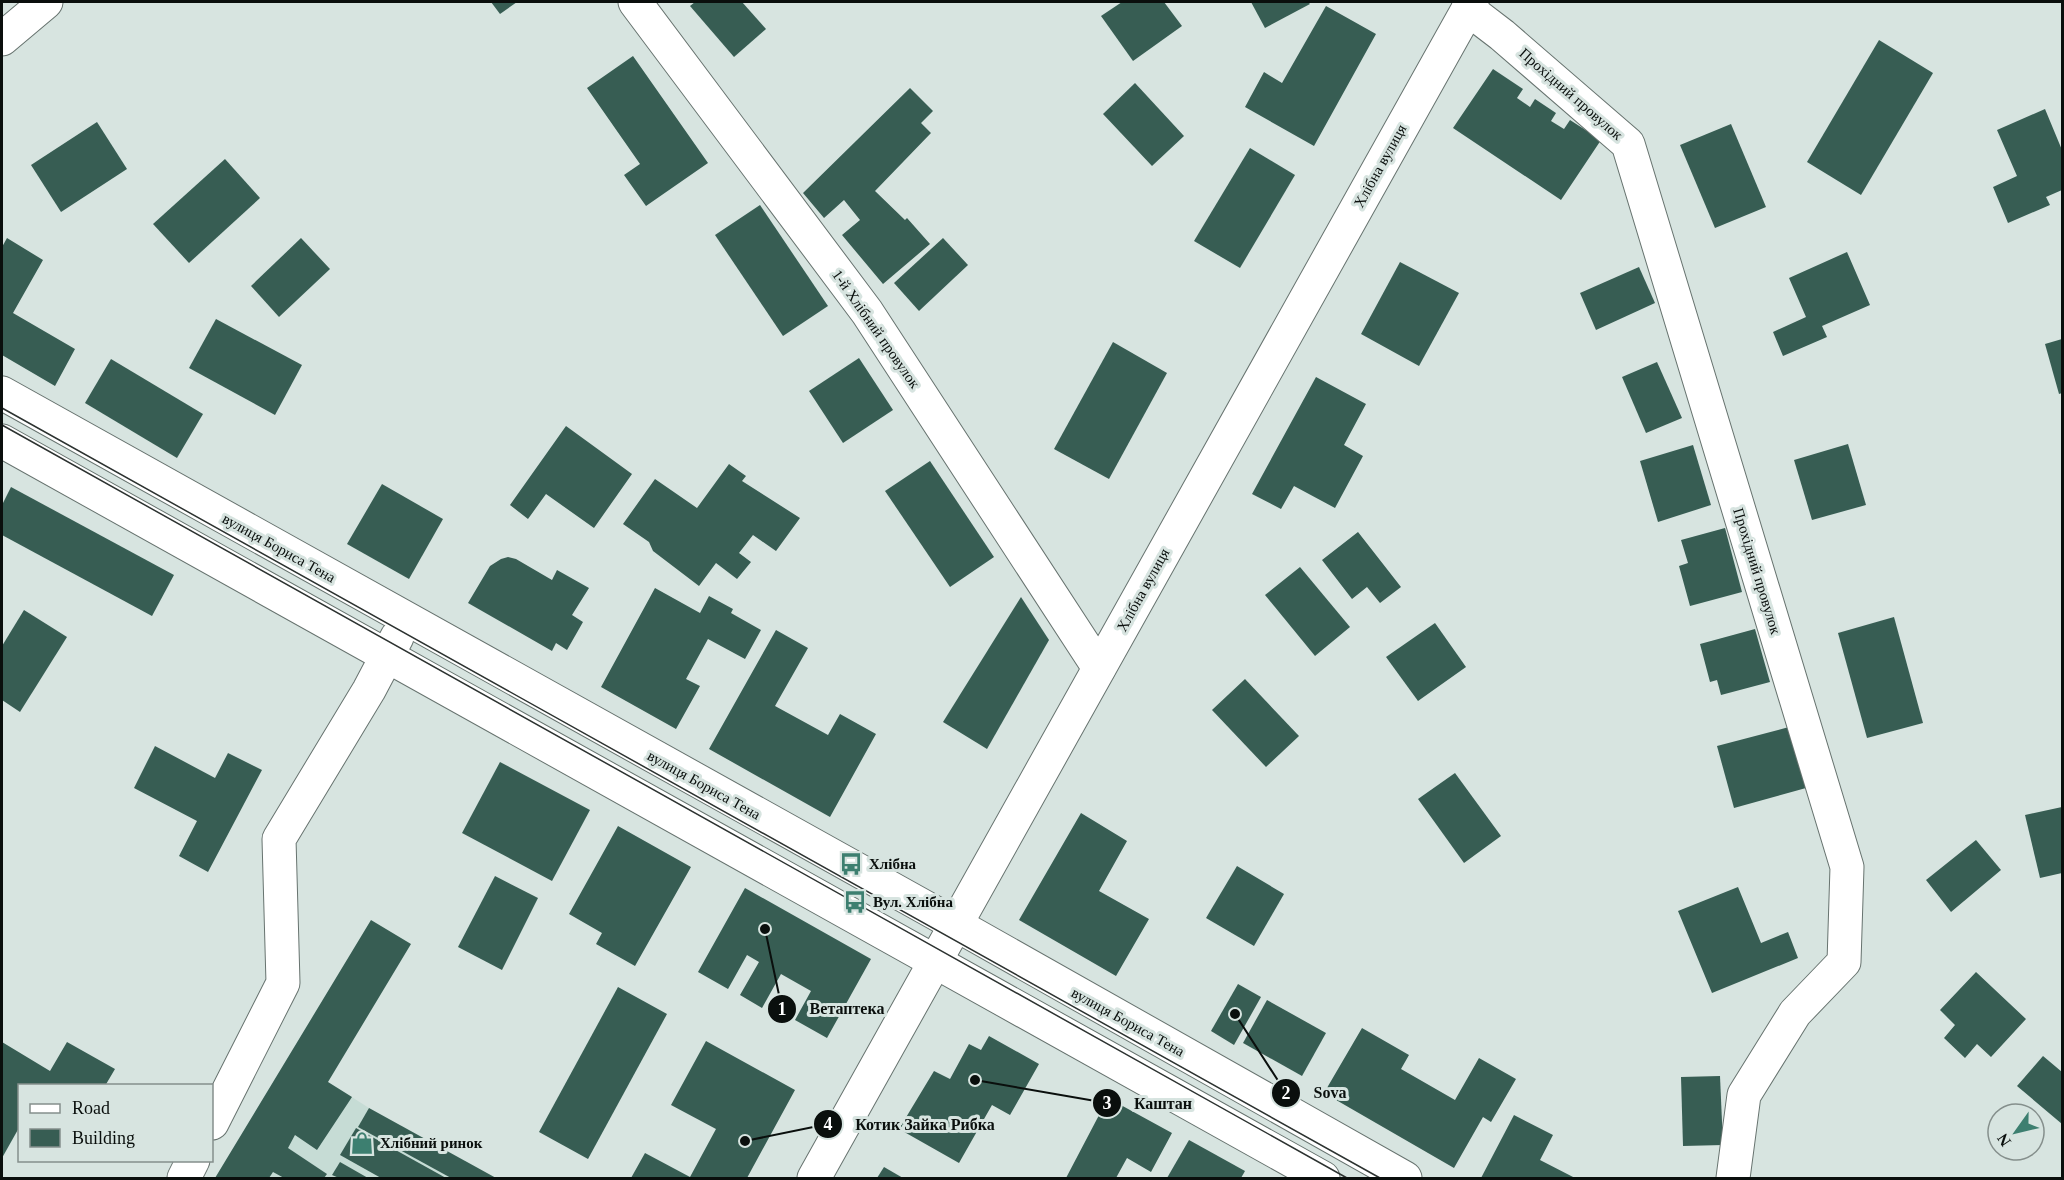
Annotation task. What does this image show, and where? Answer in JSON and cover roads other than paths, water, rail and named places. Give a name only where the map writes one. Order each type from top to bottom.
[{"type":"street","points":[[2,39],[46,2]]},
{"type":"street","name":"1-й Хлібний провулок","points":[[635,2],[867,312],[1099,668]]},
{"type":"street","name":"Хлібна вулиця","points":[[814,1179],[1470,5]]},
{"type":"street","name":"Прохідний провулок","points":[[1470,5],[1628,144],[1847,867],[1844,962],[1795,1013],[1744,1095],[1733,1179]]},
{"type":"street","name":"вулиця Бориса Тена","points":[[2,393],[955,924],[1406,1179]]},
{"type":"street","points":[[2,441],[1323,1179]]},
{"type":"street","points":[[213,1122],[283,983],[279,839],[407,620]]},
{"type":"street","points":[[184,1179],[192,1162]]},
{"type":"tram line","points":[[2,408],[1380,1178]]},
{"type":"tram line","points":[[2,425],[1347,1178]]},
{"type":"place","name":"Хлібна","points":[[851,864]]},
{"type":"place","name":"Вул. Хлібна","points":[[855,902]]},
{"type":"place","name":"Ветаптека","points":[[765,929]]},
{"type":"place","name":"Sova","points":[[1235,1014]]},
{"type":"place","name":"Каштан","points":[[975,1080]]},
{"type":"place","name":"Котик Зайка Рибка","points":[[745,1141]]},
{"type":"place","name":"Хлібний ринок","points":[[362,1143]]}]
